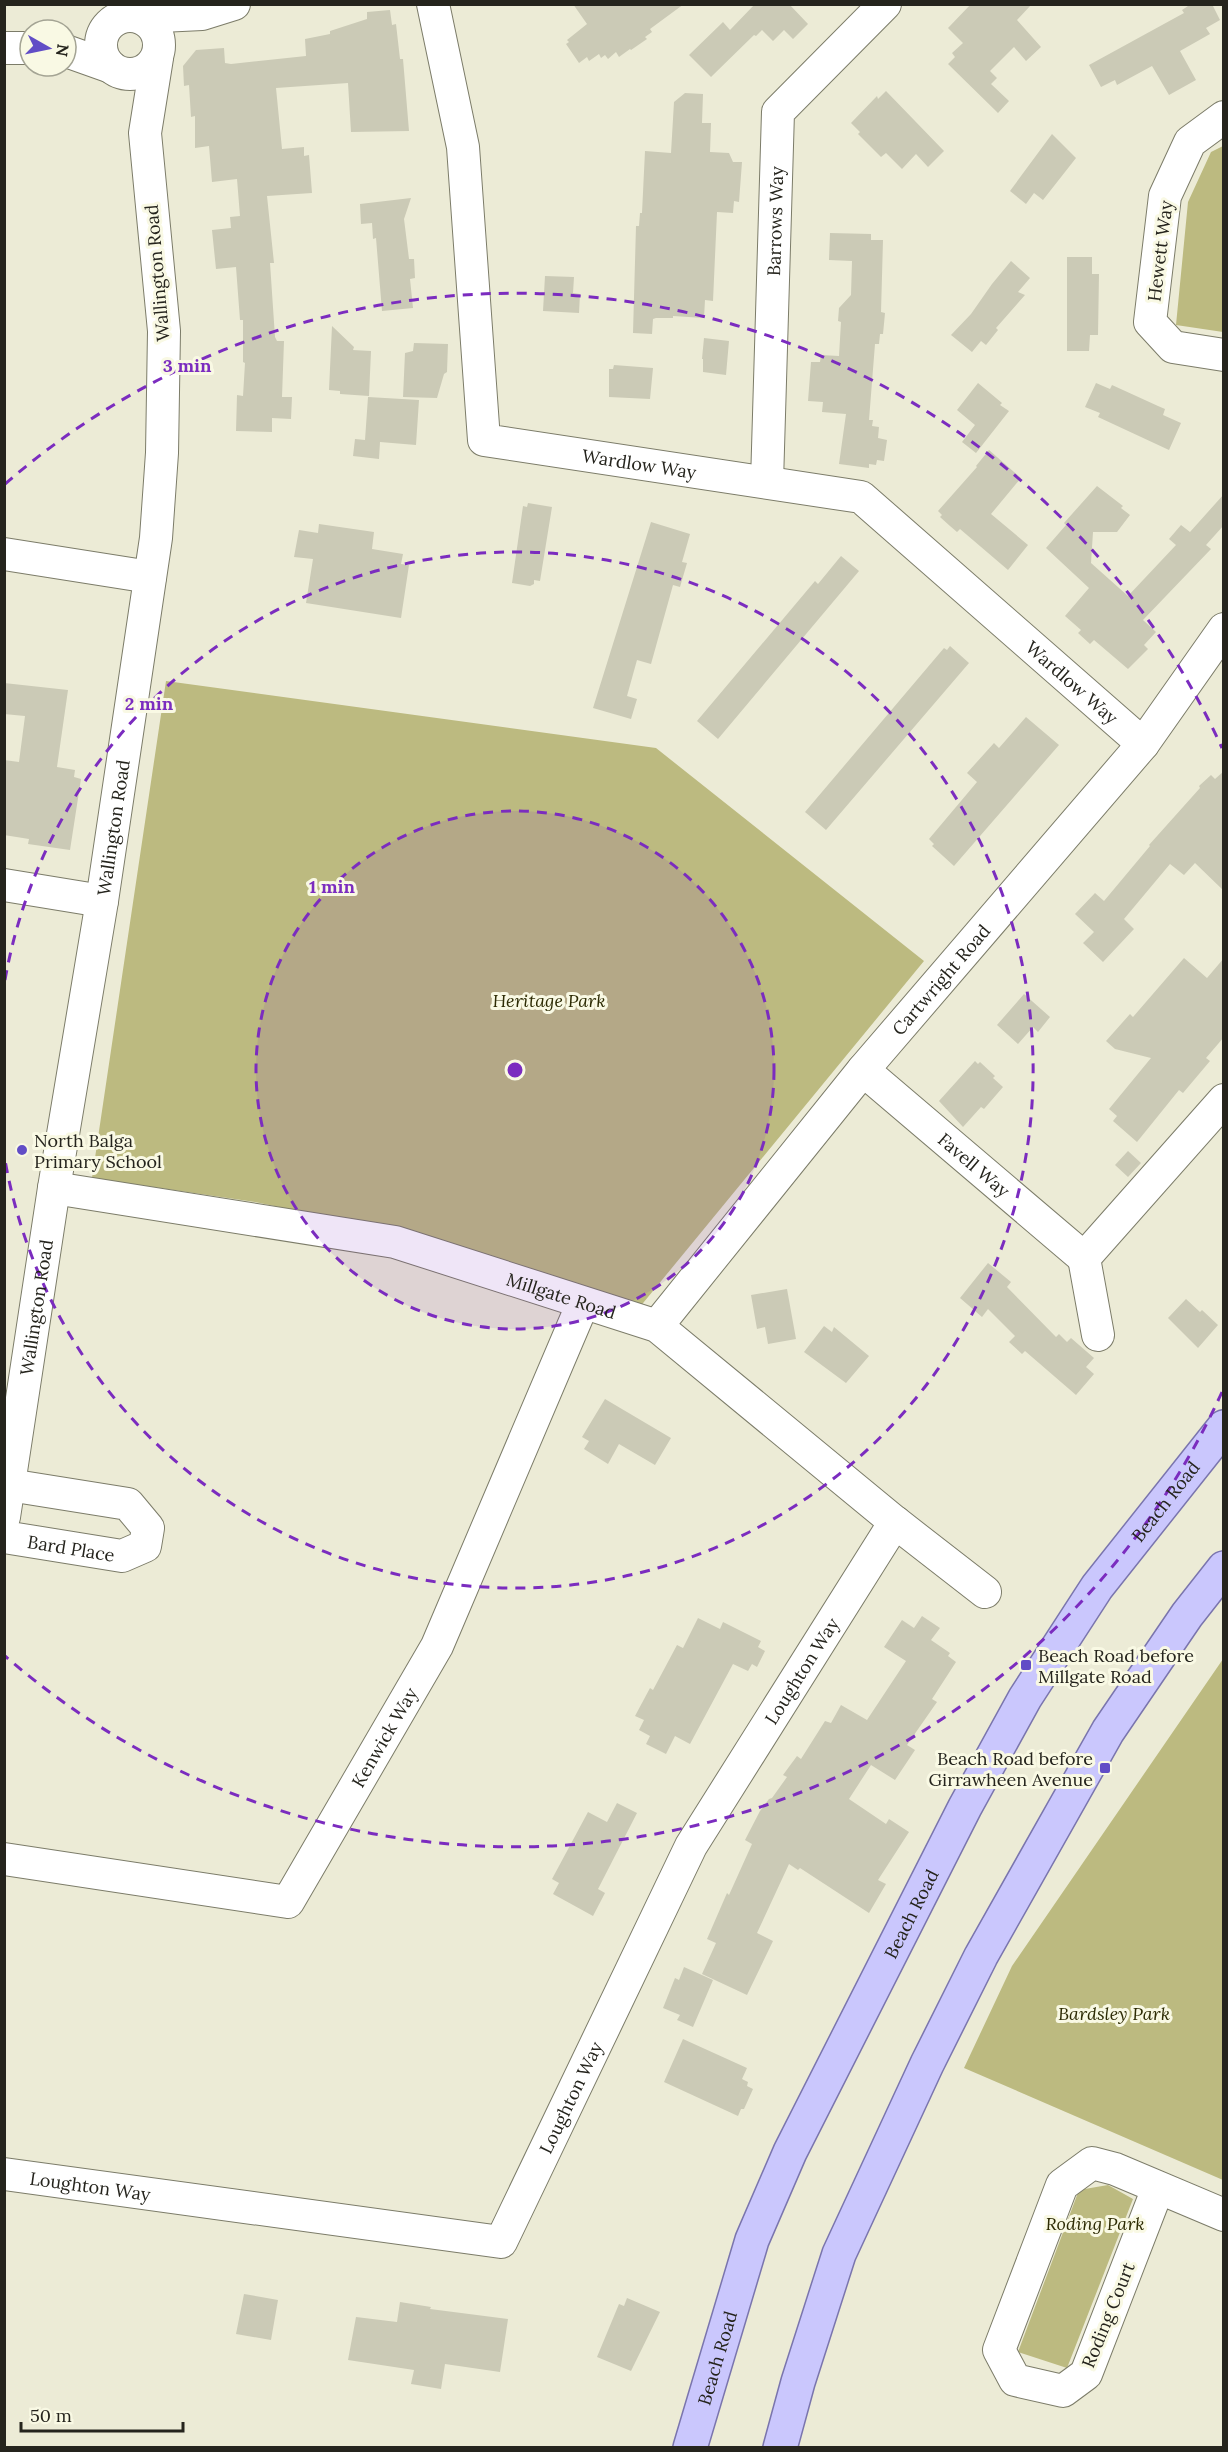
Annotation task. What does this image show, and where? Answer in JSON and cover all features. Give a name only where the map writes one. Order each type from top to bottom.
[{"type":"main road","name":"Beach Road","points":[[690,2448],[720,2343],[757,2229],[790,2152],[965,1807],[1025,1698],[1096,1587],[1224,1427]]},
{"type":"main road","points":[[780,2448],[798,2382],[839,2254],[927,2064],[981,1956],[1108,1731],[1187,1615],[1224,1568]]},
{"type":"street","points":[[78,41],[106,29],[121,17],[202,14],[234,4]]},
{"type":"street","name":"Wardlow Way","points":[[433,4],[463,147],[484,440],[861,497],[1143,744]]},
{"type":"street","name":"Barrows Way","points":[[767,482],[778,112],[885,4]]},
{"type":"street","points":[[78,56],[130,74],[141,72],[150,66],[158,53],[202,14]]},
{"type":"street","points":[[140,17],[155,29],[159,38],[158,53]]},
{"type":"street","points":[[106,29],[101,49],[105,59],[115,70]]},
{"type":"street","name":"Wallington Road","points":[[4,1517],[54,1188],[102,901],[156,538],[162,453],[164,331],[146,133],[158,53]]},
{"type":"street","name":"Wallington Road","points":[[115,70],[146,133]]},
{"type":"street","name":"Hewett Way","points":[[1224,117],[1190,142],[1165,196],[1150,322],[1173,347],[1224,355]]},
{"type":"street","points":[[4,554],[150,577]]},
{"type":"street","name":"Cartwright Road","points":[[657,1326],[863,1070],[1143,744],[1224,629]]},
{"type":"street","points":[[4,885],[102,901]]},
{"type":"street","name":"Favell Way","points":[[863,1070],[1084,1258]]},
{"type":"street","points":[[1098,1335],[1084,1258],[1224,1100]]},
{"type":"street","name":"Millgate Road","points":[[54,1188],[395,1242],[657,1326],[895,1522],[985,1592]]},
{"type":"street","name":"Kenwick Way","points":[[4,1859],[288,1902],[437,1646],[583,1303]]},
{"type":"street","name":"Bard Place","points":[[4,1537],[122,1556],[145,1546],[148,1528],[128,1504],[9,1485]]},
{"type":"street","name":"Loughton Way","points":[[4,2174],[501,2242],[691,1846],[895,1522]]},
{"type":"street","name":"Roding Court","points":[[1158,2188],[1086,2374],[1063,2391],[1015,2380],[999,2350],[1062,2185],[1092,2163],[1115,2169],[1224,2215]]},
{"type":"green space","points":[[1223,146],[1223,332],[1176,325],[1188,202],[1211,152]]},
{"type":"green space","name":"Heritage Park","points":[[166,681],[656,748],[924,961],[639,1308],[425,1237],[255,1202],[92,1178]]},
{"type":"green space","name":"Bardsley Park","points":[[1223,1659],[1223,2180],[964,2068],[1012,1966]]},
{"type":"green space","name":"Roding Park","points":[[1108,2185],[1133,2199],[1067,2368],[1018,2352],[1079,2190]]},
{"type":"building","points":[[573,4],[684,4],[650,29],[652,32],[645,37],[647,39],[619,57],[616,52],[608,59],[605,55],[601,58],[599,54],[589,61],[587,57],[579,63],[566,44],[569,42],[567,40],[587,24]]},
{"type":"building","points":[[755,4],[789,4],[808,24],[793,39],[784,30],[773,41],[762,30],[711,77],[689,55],[723,22],[730,30]]},
{"type":"building","points":[[971,4],[1032,4],[1017,20],[1041,47],[1026,61],[1014,47],[990,71],[997,78],[991,84],[1009,101],[998,113],[948,64],[955,57],[952,53],[963,43],[948,28]]},
{"type":"building","points":[[1191,4],[1212,4],[1220,20],[1206,28],[1210,34],[1180,51],[1196,80],[1169,95],[1152,66],[1117,85],[1115,80],[1101,87],[1089,65],[1184,13],[1182,10]]},
{"type":"building","points":[[390,10],[392,25],[396,24],[400,59],[403,59],[409,131],[351,132],[348,83],[276,88],[282,149],[304,147],[304,156],[309,155],[312,193],[267,196],[274,263],[270,263],[275,337],[277,341],[284,341],[282,397],[292,397],[291,419],[272,418],[272,432],[236,431],[237,395],[243,396],[245,363],[243,362],[243,320],[240,320],[236,267],[216,269],[212,230],[231,228],[230,217],[240,216],[237,179],[212,182],[209,146],[195,148],[195,116],[191,117],[189,85],[184,86],[183,66],[196,50],[224,48],[225,63],[231,64],[306,56],[305,39],[330,34],[330,31],[367,19],[367,12]]},
{"type":"building","points":[[886,91],[944,151],[928,167],[916,154],[902,169],[886,153],[881,157],[858,134],[860,132],[851,123],[877,96],[878,99]]},
{"type":"building","points":[[685,93],[703,94],[702,123],[711,123],[710,152],[729,153],[733,162],[742,162],[739,202],[734,201],[733,213],[717,212],[713,301],[705,300],[704,318],[673,316],[673,318],[656,318],[653,319],[652,334],[633,333],[636,226],[639,226],[640,213],[642,213],[645,151],[671,153],[674,102]]},
{"type":"building","points":[[1052,134],[1076,158],[1043,200],[1034,193],[1026,204],[1010,191]]},
{"type":"building","points":[[411,198],[404,219],[409,259],[414,259],[415,278],[410,279],[413,308],[382,311],[376,238],[373,239],[372,223],[361,224],[360,204]]},
{"type":"building","points":[[830,233],[871,234],[871,240],[883,240],[881,312],[885,313],[883,334],[880,334],[879,344],[875,344],[869,420],[873,420],[872,426],[879,427],[878,438],[887,440],[884,461],[877,460],[876,465],[869,464],[869,468],[839,464],[846,414],[822,412],[823,402],[808,401],[811,362],[820,362],[821,355],[839,356],[841,322],[838,321],[839,308],[851,295],[852,261],[829,260]]},
{"type":"building","points":[[1067,257],[1092,257],[1092,274],[1099,274],[1098,335],[1090,335],[1089,351],[1067,351]]},
{"type":"building","points":[[1011,261],[1030,278],[1018,292],[1025,295],[996,328],[998,330],[986,345],[981,341],[972,352],[951,335],[971,314]]},
{"type":"building","points":[[545,276],[574,277],[573,293],[580,294],[579,313],[543,311]]},
{"type":"building","points":[[332,326],[354,347],[353,350],[371,351],[369,396],[340,394],[340,391],[329,390]]},
{"type":"building","points":[[704,338],[729,341],[726,375],[703,372]]},
{"type":"building","points":[[414,343],[448,344],[447,372],[444,374],[437,398],[403,397],[405,353],[413,351]]},
{"type":"building","points":[[614,365],[653,368],[650,399],[609,397],[609,369],[613,369]]},
{"type":"building","points":[[978,383],[1009,411],[976,453],[962,442],[975,425],[957,410]]},
{"type":"building","points":[[1096,383],[1110,389],[1112,385],[1165,409],[1163,415],[1181,423],[1169,450],[1098,417],[1100,413],[1085,407]]},
{"type":"building","points":[[368,397],[419,400],[416,445],[380,442],[379,459],[353,456],[355,439],[365,440]]},
{"type":"building","points":[[989,450],[1021,478],[991,514],[1028,545],[1008,570],[960,529],[957,532],[940,517],[942,515],[938,511]]},
{"type":"building","points":[[1097,486],[1123,506],[1121,508],[1130,515],[1117,532],[1093,532],[1091,563],[1128,596],[1176,545],[1169,539],[1181,525],[1190,532],[1224,494],[1224,525],[1206,545],[1211,549],[1143,620],[1156,632],[1144,645],[1148,649],[1128,669],[1094,640],[1090,644],[1078,633],[1081,630],[1065,616],[1089,588],[1046,548],[1066,525],[1064,523]]},
{"type":"building","points":[[528,503],[552,507],[540,581],[534,580],[534,584],[530,586],[512,583],[523,506],[527,507]]},
{"type":"building","points":[[651,522],[690,534],[682,562],[687,563],[680,587],[673,585],[651,664],[637,660],[627,696],[637,699],[631,719],[593,708]]},
{"type":"building","points":[[319,524],[374,532],[372,549],[403,554],[401,564],[409,565],[401,618],[306,603],[313,559],[294,557],[299,530],[318,533]]},
{"type":"building","points":[[841,556],[859,571],[718,739],[697,721],[815,581],[818,584]]},
{"type":"building","points":[[950,646],[969,663],[826,830],[805,812],[944,648],[947,650]]},
{"type":"building","points":[[4,683],[68,690],[57,767],[75,770],[74,777],[81,779],[70,850],[28,844],[29,839],[4,835],[4,760],[19,762],[25,716],[4,714]]},
{"type":"building","points":[[1026,717],[1059,745],[954,866],[932,846],[934,844],[929,839],[977,782],[967,773],[994,743],[999,748]]},
{"type":"building","points":[[1224,771],[1224,891],[1195,863],[1184,875],[1170,864],[1124,919],[1134,929],[1103,962],[1083,943],[1094,932],[1075,914],[1095,893],[1104,901],[1149,845],[1200,788],[1199,786],[1211,775],[1215,779]]},
{"type":"building","points":[[1184,958],[1207,978],[1224,958],[1224,1037],[1206,1058],[1210,1061],[1183,1093],[1179,1090],[1137,1142],[1113,1121],[1117,1116],[1109,1109],[1151,1058],[1115,1049],[1106,1041],[1130,1014],[1133,1017]]},
{"type":"building","points":[[1024,994],[1050,1017],[1038,1032],[1033,1027],[1018,1044],[997,1025]]},
{"type":"building","points":[[975,1061],[978,1064],[980,1062],[1003,1087],[984,1109],[981,1107],[963,1127],[939,1101]]},
{"type":"building","points":[[1128,1151],[1141,1163],[1128,1177],[1115,1165]]},
{"type":"building","points":[[988,1263],[1011,1282],[1007,1287],[1056,1337],[1059,1334],[1067,1342],[1071,1338],[1094,1358],[1086,1367],[1094,1374],[1076,1395],[1025,1351],[1022,1354],[1009,1342],[1015,1336],[988,1309],[982,1317],[960,1298]]},
{"type":"building","points":[[787,1289],[796,1339],[768,1344],[765,1327],[757,1329],[751,1295]]},
{"type":"building","points":[[1186,1299],[1218,1325],[1198,1348],[1168,1318]]},
{"type":"building","points":[[824,1326],[832,1332],[834,1327],[869,1356],[846,1383],[804,1352]]},
{"type":"building","points":[[605,1399],[671,1438],[655,1465],[619,1444],[608,1464],[584,1449],[589,1441],[582,1437]]},
{"type":"building","points":[[922,1616],[940,1628],[931,1640],[950,1653],[948,1656],[956,1662],[932,1699],[937,1702],[907,1745],[915,1750],[895,1780],[871,1765],[849,1799],[886,1824],[889,1819],[909,1832],[878,1880],[886,1884],[869,1913],[800,1868],[798,1870],[789,1864],[757,1933],[773,1941],[747,1995],[702,1974],[716,1943],[707,1939],[752,1844],[745,1840],[760,1811],[787,1777],[783,1775],[797,1756],[801,1759],[825,1721],[831,1723],[841,1705],[867,1720],[906,1661],[884,1647],[902,1620],[914,1628]]},
{"type":"building","points":[[698,1618],[720,1629],[723,1622],[761,1641],[758,1647],[765,1651],[757,1667],[752,1664],[748,1671],[733,1664],[690,1744],[675,1736],[666,1754],[646,1744],[650,1736],[639,1730],[644,1720],[635,1716],[650,1688],[653,1690],[677,1645],[683,1648]]},
{"type":"building","points":[[617,1803],[637,1813],[598,1889],[605,1893],[593,1916],[553,1894],[559,1883],[552,1879],[588,1812],[607,1822]]},
{"type":"building","points":[[684,1967],[713,1980],[693,2027],[677,2020],[680,2015],[663,2008],[675,1978],[679,1980]]},
{"type":"building","points":[[683,2039],[747,2068],[742,2079],[748,2082],[747,2086],[753,2089],[744,2109],[741,2109],[738,2116],[664,2082]]},
{"type":"building","points":[[244,2294],[278,2300],[271,2340],[236,2334]]},
{"type":"building","points":[[627,2298],[660,2312],[631,2371],[597,2357],[619,2304],[624,2306]]},
{"type":"building","points":[[400,2302],[431,2307],[430,2309],[508,2319],[500,2372],[445,2364],[441,2389],[411,2384],[414,2370],[348,2360],[356,2317],[397,2322]]},
{"type":"place","name":"North Balga Primary School","points":[[22,1150]]},
{"type":"place","name":"Beach Road before Millgate Road","points":[[1026,1665]]},
{"type":"place","name":"Beach Road before Girrawheen Avenue","points":[[1105,1768]]}]
